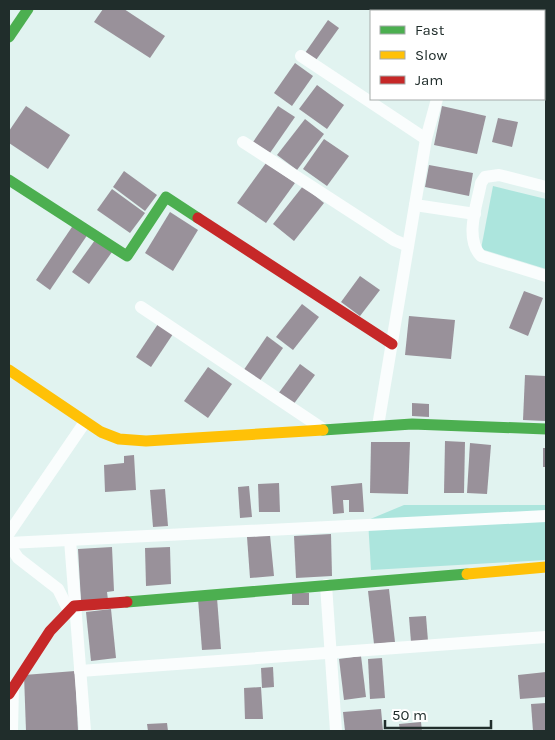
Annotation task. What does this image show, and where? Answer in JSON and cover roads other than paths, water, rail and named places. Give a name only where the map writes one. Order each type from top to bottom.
[{"type":"street","points":[[9,37],[28,9]]},
{"type":"street","points":[[301,56],[426,139]]},
{"type":"street","points":[[378,426],[426,139],[437,100]]},
{"type":"street","points":[[243,142],[394,240],[408,246]]},
{"type":"street","points":[[546,187],[499,175],[485,177],[481,183],[472,233],[472,243],[480,256],[546,276]]},
{"type":"street","points":[[9,180],[127,256],[166,197],[392,344]]},
{"type":"street","points":[[415,205],[475,214]]},
{"type":"street","points":[[141,307],[323,429]]},
{"type":"street","points":[[9,370],[85,422],[118,439],[146,441],[412,424],[546,429]]},
{"type":"street","points":[[9,533],[85,422]]},
{"type":"street","points":[[72,608],[58,589],[18,558],[9,544],[546,516]]},
{"type":"street","points":[[70,540],[72,608],[85,731]]},
{"type":"street","points":[[12,731],[11,689],[50,631],[72,608],[546,567]]},
{"type":"street","points":[[326,585],[336,731]]},
{"type":"street","points":[[80,671],[546,637]]}]
